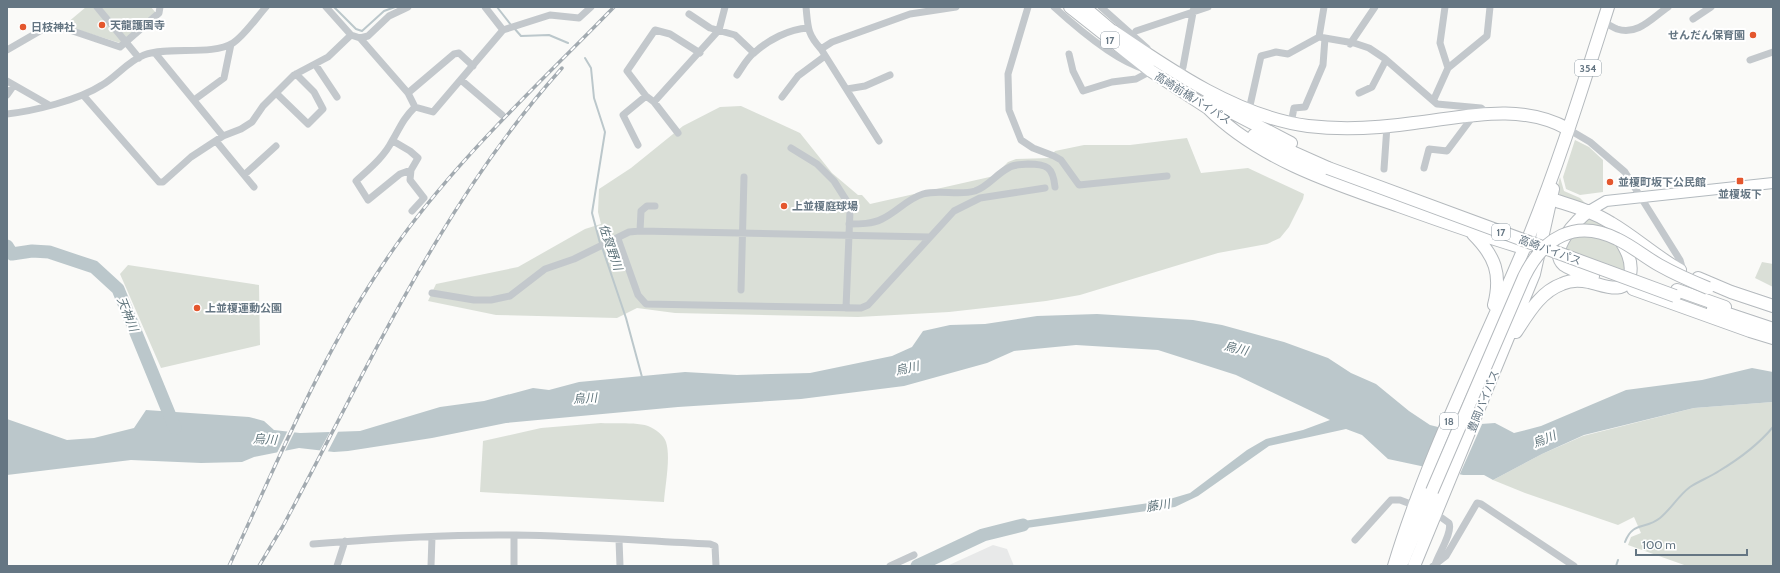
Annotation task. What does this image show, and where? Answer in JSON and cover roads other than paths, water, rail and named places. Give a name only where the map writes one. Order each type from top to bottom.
[{"type":"highway","name":"高崎前橋バイパス","points":[[1070,7],[1151,71],[1208,108],[1272,144],[1329,164]]},
{"type":"highway","name":"高崎前橋バイパス","points":[[1084,7],[1130,47],[1167,74],[1218,107],[1247,115],[1264,131],[1329,164]]},
{"type":"highway","name":"354","points":[[1543,234],[1568,129],[1608,7]]},
{"type":"highway","name":"17","points":[[1113,32],[1180,75],[1247,115],[1323,127],[1387,126],[1474,115],[1531,114],[1554,121],[1568,129]]},
{"type":"highway","name":"17","points":[[1208,108],[1222,122],[1243,137],[1320,178],[1472,232],[1532,244],[1543,234]]},
{"type":"highway","name":"354","points":[[1526,243],[1562,151]]},
{"type":"highway","name":"高崎バイパス","points":[[1329,164],[1773,329]]},
{"type":"highway","points":[[1526,243],[1545,206],[1551,199],[1594,214],[1622,230],[1666,262],[1683,271],[1731,292],[1773,306]]},
{"type":"highway","points":[[1594,214],[1581,216],[1570,228],[1561,244],[1559,256],[1561,261],[1567,266],[1773,338]]},
{"type":"highway","points":[[1570,278],[1614,289],[1624,284],[1630,278],[1631,265],[1626,250],[1615,233],[1594,214]]},
{"type":"highway","points":[[1432,491],[1531,261],[1547,243],[1556,237],[1570,232],[1586,230],[1599,232],[1622,241],[1675,274],[1773,312]]},
{"type":"highway","points":[[1472,232],[1488,250],[1496,269],[1497,288],[1493,307],[1477,353]]},
{"type":"highway","name":"豊岡バイパス","points":[[1394,566],[1407,524],[1432,491],[1496,370],[1535,269],[1543,234]]},
{"type":"highway","name":"豊岡バイパス","points":[[1414,566],[1432,491],[1477,353],[1526,243]]},
{"type":"highway","points":[[1496,370],[1524,312],[1534,297],[1552,282],[1570,278],[1593,276]]},
{"type":"highway","name":"高崎バイパス","points":[[1676,293],[1773,321]]},
{"type":"highway","name":"18","points":[[1401,566],[1432,491]]},
{"type":"highway","points":[[1386,566],[1407,524]]},
{"type":"street","points":[[97,7],[139,58]]},
{"type":"street","points":[[7,50],[52,24],[120,47],[158,13],[160,7]]},
{"type":"street","points":[[7,114],[20,113],[83,95],[103,85],[144,55],[222,48],[234,42],[266,7]]},
{"type":"street","points":[[326,7],[351,36],[360,38],[368,36],[389,16],[408,7]]},
{"type":"street","points":[[485,7],[504,30]]},
{"type":"street","points":[[360,38],[408,92],[415,107],[433,112],[504,30],[550,15],[579,18],[591,7]]},
{"type":"street","points":[[654,102],[700,53],[719,30],[725,7]]},
{"type":"street","points":[[806,7],[808,28],[811,38],[823,52],[878,141]]},
{"type":"street","points":[[782,97],[798,76],[832,42],[910,14],[956,7]]},
{"type":"street","points":[[1028,7],[1008,74],[1009,110],[1021,140],[1033,148],[1061,160],[1078,185],[1168,176]]},
{"type":"street","points":[[1054,7],[1072,23],[1123,60],[1135,67],[1151,71]]},
{"type":"street","points":[[1101,7],[1180,75],[1183,67],[1194,9]]},
{"type":"street","points":[[1136,31],[1194,9],[1208,7]]},
{"type":"street","points":[[1291,122],[1294,108],[1305,107],[1323,65],[1322,38],[1324,7]]},
{"type":"street","points":[[1350,44],[1375,7]]},
{"type":"street","points":[[1445,7],[1440,43],[1448,68]]},
{"type":"street","points":[[1434,99],[1448,68],[1487,36],[1490,7]]},
{"type":"street","points":[[1603,22],[1620,30],[1641,27],[1654,19],[1668,7]]},
{"type":"street","points":[[1693,18],[1711,7]]},
{"type":"street","points":[[689,14],[710,28],[735,35],[754,53]]},
{"type":"street","points":[[737,75],[754,53],[786,32],[796,28],[808,28]]},
{"type":"street","points":[[678,133],[654,102],[646,96],[627,71],[655,30],[670,34],[700,53]]},
{"type":"street","points":[[83,95],[159,182],[163,182],[191,157],[223,136],[241,129],[252,122],[263,106],[296,74],[328,57],[351,36]]},
{"type":"street","points":[[1247,115],[1261,56],[1276,52],[1288,54],[1322,38],[1368,48],[1386,60],[1434,99],[1437,104],[1481,108],[1488,114]]},
{"type":"street","points":[[194,100],[224,78],[231,44]]},
{"type":"street","points":[[1750,60],[1773,52]]},
{"type":"street","points":[[155,53],[223,136]]},
{"type":"street","points":[[408,92],[454,54],[459,53],[473,66]]},
{"type":"street","points":[[1069,54],[1073,71],[1083,91],[1112,82],[1136,79],[1151,71]]},
{"type":"street","points":[[1358,93],[1372,87],[1386,60]]},
{"type":"street","points":[[315,64],[337,97]]},
{"type":"street","points":[[276,93],[308,124],[323,109],[314,92],[296,74]]},
{"type":"street","points":[[847,89],[865,86],[890,75]]},
{"type":"street","points":[[461,80],[502,115]]},
{"type":"street","points":[[7,81],[49,105]]},
{"type":"street","points":[[7,95],[14,85]]},
{"type":"street","points":[[638,144],[623,115],[646,96]]},
{"type":"street","points":[[411,170],[400,174],[368,200],[356,181],[378,160],[393,141],[403,120],[415,107]]},
{"type":"street","points":[[1424,168],[1429,149],[1447,151],[1474,115]]},
{"type":"street","points":[[1384,169],[1387,126]]},
{"type":"street","points":[[1568,129],[1590,142],[1615,163],[1632,182],[1680,260],[1683,271]]},
{"type":"street","points":[[216,141],[254,187]]},
{"type":"street","points":[[393,141],[410,151],[418,158],[411,170],[410,180],[424,198],[412,211]]},
{"type":"street","points":[[244,175],[276,146]]},
{"type":"street","points":[[791,148],[817,164],[834,181],[848,203],[849,235],[846,308]]},
{"type":"street","points":[[849,224],[865,223],[882,219],[908,200],[925,194],[974,191],[982,188],[1010,167],[1018,165],[1040,164],[1046,166],[1054,176],[1056,187]]},
{"type":"street","points":[[741,290],[744,178]]},
{"type":"street","points":[[1594,214],[1606,201],[1641,196],[1773,183]]},
{"type":"street","points":[[618,239],[638,295],[646,304],[861,308],[868,305],[954,211],[973,201],[990,196],[1045,188]]},
{"type":"street","points":[[640,231],[641,211],[647,206],[655,206]]},
{"type":"street","points":[[432,293],[474,300],[491,300],[510,296],[541,271],[574,259],[630,232],[849,235],[929,238]]},
{"type":"street","points":[[1355,540],[1391,500],[1400,500],[1408,503]]},
{"type":"street","points":[[1435,566],[1446,556],[1477,503],[1481,504],[1574,566]]},
{"type":"street","points":[[1435,566],[1438,553],[1450,530],[1449,523],[1442,518]]},
{"type":"street","points":[[514,535],[514,566]]},
{"type":"street","points":[[313,544],[432,537],[514,535],[714,545],[716,566]]},
{"type":"street","points":[[431,566],[432,537]]},
{"type":"street","points":[[619,540],[620,566]]},
{"type":"street","points":[[337,566],[346,541]]},
{"type":"street","points":[[890,566],[914,555]]},
{"type":"water","name":"烏川","points":[[1097,314],[1193,320],[1222,325],[1284,342],[1328,358],[1351,373],[1376,384],[1409,411],[1430,425],[1438,427],[1495,423],[1514,433],[1541,426],[1626,390],[1702,380],[1752,368],[1773,372],[1773,402],[1694,408],[1584,435],[1542,454],[1493,480],[1484,475],[1463,475],[1388,459],[1362,435],[1346,429],[1269,446],[1198,496],[1175,507],[1012,530],[1006,528],[1023,521],[1163,501],[1190,493],[1247,450],[1266,439],[1303,430],[1330,420],[1236,375],[1158,350],[1076,345],[1014,351],[987,363],[904,386],[801,399],[678,407],[506,423],[432,438],[348,451],[334,452],[299,448],[254,457],[242,462],[201,463],[131,460],[7,475],[7,419],[67,440],[94,438],[134,428],[146,410],[249,417],[264,421],[274,430],[300,433],[360,431],[440,407],[484,401],[533,388],[549,390],[579,382],[685,372],[737,375],[810,373],[892,356],[912,347],[923,331],[950,325],[985,324],[1037,316]]},
{"type":"waterway","name":"佐賀野川","points":[[334,7],[356,29],[362,31],[384,11],[395,7]]},
{"type":"waterway","name":"佐賀野川","points":[[497,7],[511,25]]},
{"type":"waterway","name":"佐賀野川","points":[[514,28],[521,36],[549,35],[568,43]]},
{"type":"waterway","name":"佐賀野川","points":[[585,58],[591,68],[594,98],[605,132],[592,213],[600,243]]},
{"type":"waterway","name":"天神川","points":[[7,246],[12,254],[32,251],[49,252],[94,267],[118,289],[175,428]]},
{"type":"waterway","name":"佐賀野川","points":[[602,247],[626,318],[642,377]]},
{"type":"waterway","points":[[1625,542],[1628,535],[1632,531],[1636,528],[1655,522],[1668,511],[1690,487],[1741,457],[1755,446],[1773,427]]},
{"type":"waterway","name":"藤川","points":[[917,566],[983,535],[1023,525]]},
{"type":"waterway","points":[[1616,566],[1618,560]]},
{"type":"railway","points":[[229,566],[283,447],[322,369],[342,331],[388,257],[439,190],[495,127],[614,7]]},
{"type":"railway","points":[[259,566],[283,526],[409,288],[443,230],[519,119],[562,68]]},
{"type":"place","name":"天龍護国寺","points":[[102,25]]},
{"type":"place","name":"日枝神社","points":[[23,27]]},
{"type":"place","name":"せんだん保育園","points":[[1753,35]]},
{"type":"place","name":"並榎坂下","points":[[1740,181]]},
{"type":"place","name":"並榎町坂下公民館","points":[[1610,182]]},
{"type":"place","name":"上並榎庭球場","points":[[784,206]]},
{"type":"place","name":"上並榎運動公園","points":[[197,308]]}]
